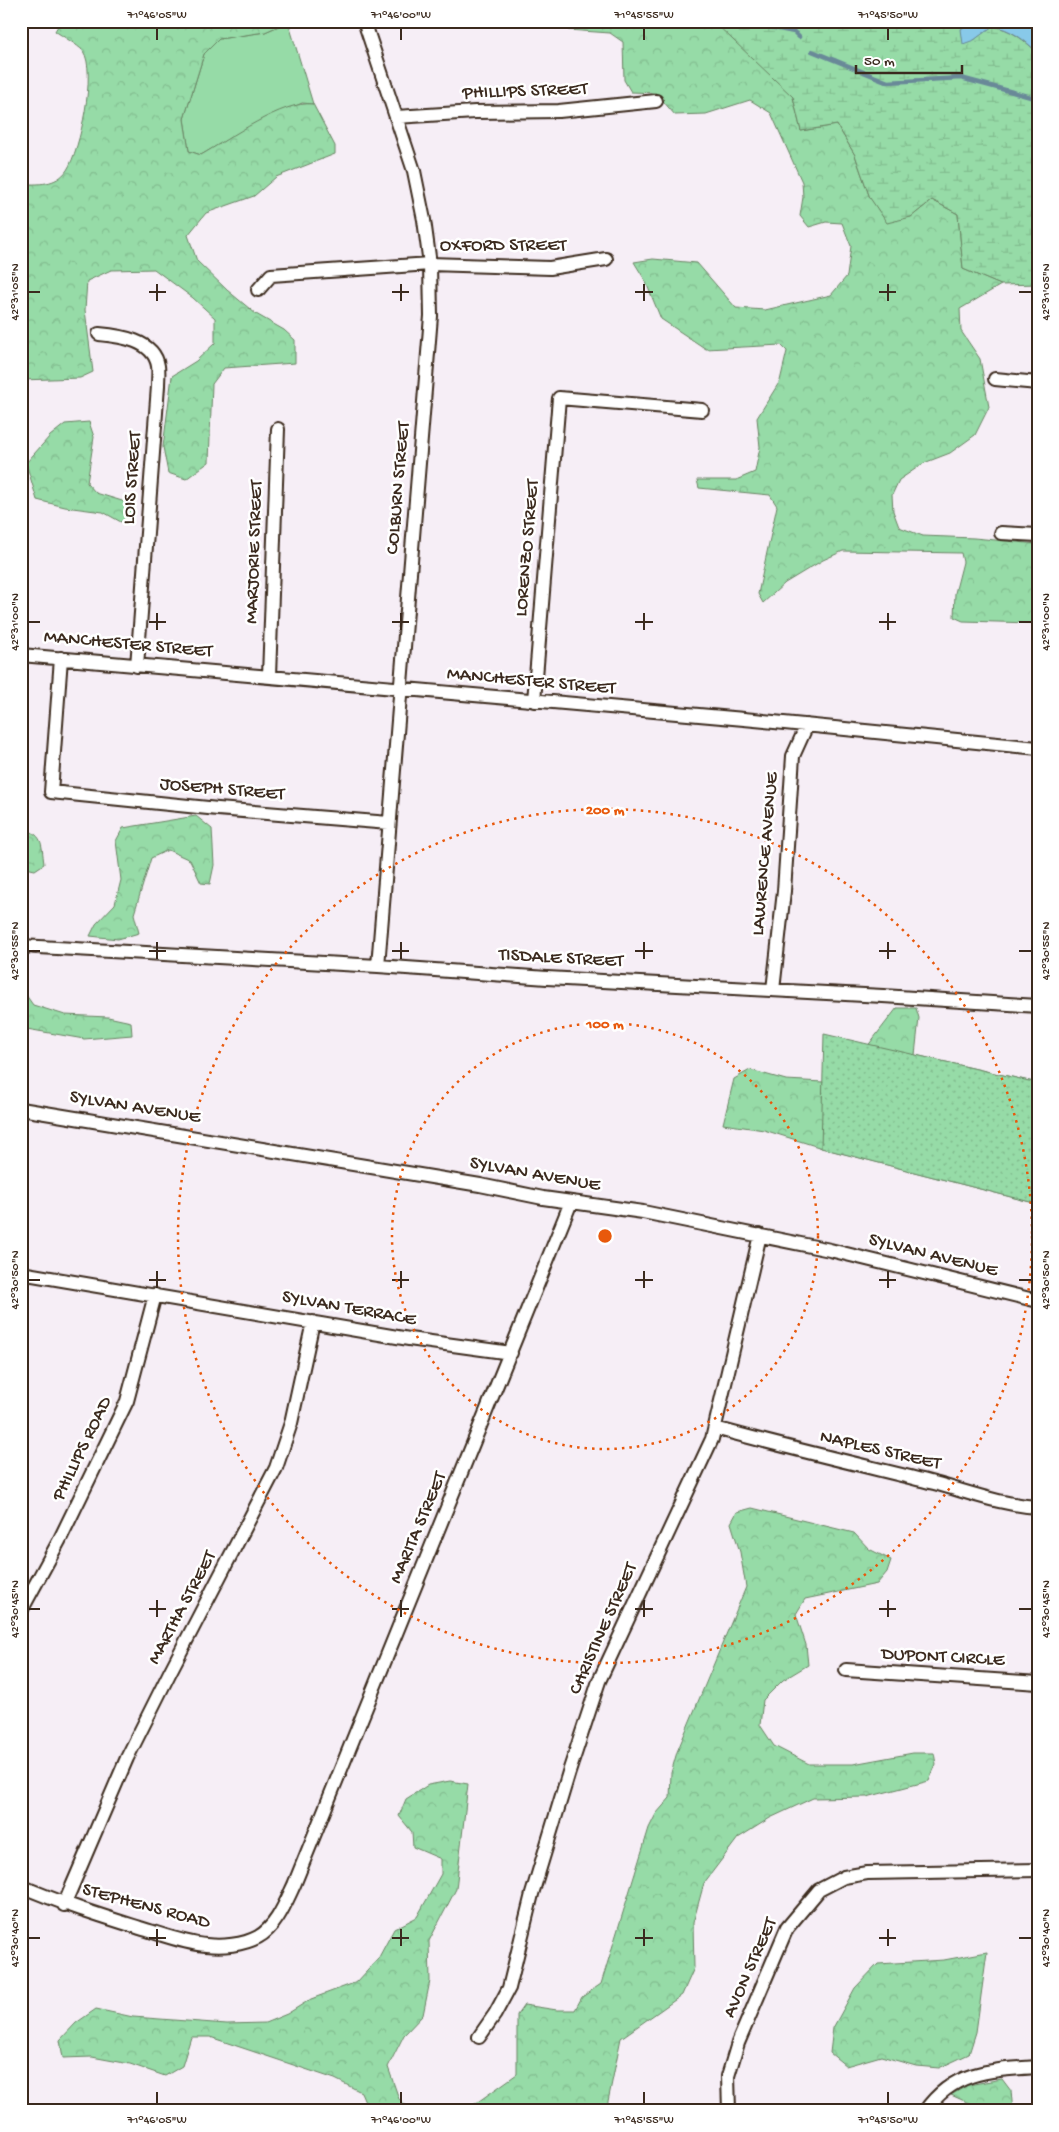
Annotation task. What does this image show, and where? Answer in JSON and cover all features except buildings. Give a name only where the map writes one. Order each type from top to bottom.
[{"type":"street","name":"COLBURN STREET","points":[[364,21],[414,171],[424,220],[430,264],[431,316],[429,365],[400,689],[378,966]]},
{"type":"street","name":"PHILLIPS STREET","points":[[396,117],[475,112],[560,111],[656,101]]},
{"type":"street","name":"OXFORD STREET","points":[[258,290],[271,275],[430,264],[550,268],[606,259]]},
{"type":"street","name":"LOIS STREET","points":[[99,334],[133,340],[148,349],[158,364],[158,386],[137,666]]},
{"type":"street","points":[[995,379],[1038,383]]},
{"type":"street","name":"LORENZO STREET","points":[[534,701],[559,398],[702,410]]},
{"type":"street","name":"MARJORIE STREET","points":[[269,676],[278,429]]},
{"type":"street","points":[[1001,533],[1038,535]]},
{"type":"street","name":"MANCHESTER STREET","points":[[21,655],[807,725],[1038,748]]},
{"type":"street","name":"JOSEPH STREET","points":[[61,658],[51,792],[218,809],[389,823]]},
{"type":"street","name":"LAWRENCE AVENUE","points":[[773,990],[784,891],[793,756],[807,725]]},
{"type":"street","name":"TISDALE STREET","points":[[21,946],[1038,1006]]},
{"type":"street","name":"SYLVAN AVENUE","points":[[21,1109],[161,1130],[480,1185],[543,1198],[643,1212],[830,1250],[1038,1301]]},
{"type":"street","points":[[511,1353],[571,1202]]},
{"type":"street","name":"CHRISTINE STREET","points":[[479,2037],[509,1988],[532,1894],[599,1681],[670,1528],[689,1492],[712,1439],[760,1235]]},
{"type":"street","name":"SYLVAN TERRACE","points":[[21,1273],[409,1339],[511,1353]]},
{"type":"street","name":"PHILLIPS ROAD","points":[[21,1611],[63,1532],[127,1401],[155,1295]]},
{"type":"street","name":"MARTHA STREET","points":[[64,1905],[127,1758],[276,1468],[291,1423],[313,1322]]},
{"type":"street","name":"MARITA STREET","points":[[328,1801],[511,1353]]},
{"type":"street","name":"NAPLES STREET","points":[[715,1428],[813,1455],[997,1500],[1038,1507]]},
{"type":"street","name":"DUPONT CIRCLE","points":[[846,1670],[1038,1683]]},
{"type":"street","name":"STEPHENS ROAD","points":[[21,1886],[64,1905],[196,1944],[228,1945],[249,1941],[267,1930],[280,1914],[294,1885],[328,1801]]},
{"type":"street","name":"AVON STREET","points":[[729,2111],[728,2076],[738,2043],[787,1928],[818,1890],[844,1877],[867,1873],[1038,1870]]},
{"type":"street","points":[[925,2111],[934,2098],[959,2079],[990,2070],[1038,2067]]},
{"type":"green space","points":[[61,21],[282,21],[281,25],[265,32],[219,39],[204,54],[184,119],[189,151],[201,155],[256,122],[301,104],[313,104],[335,146],[335,154],[276,177],[254,196],[206,213],[188,235],[197,261],[227,290],[256,314],[284,330],[295,340],[295,363],[224,368],[212,384],[209,462],[186,479],[168,473],[163,447],[172,376],[196,361],[215,343],[215,318],[193,298],[154,269],[111,270],[87,281],[85,310],[93,372],[80,378],[21,380],[21,184],[46,183],[58,179],[67,170],[77,146],[88,92],[87,61],[81,49],[55,31]]},
{"type":"green space","points":[[282,21],[288,21],[313,104],[302,103],[237,134],[201,155],[189,151],[184,119],[204,54],[219,39],[265,32],[281,25]]},
{"type":"green space","points":[[569,21],[713,21],[786,39],[793,97],[801,131],[837,125],[855,155],[870,198],[911,217],[932,200],[958,214],[963,269],[1001,285],[960,309],[961,331],[980,359],[989,407],[975,435],[950,453],[924,463],[899,480],[892,495],[893,511],[899,527],[923,536],[974,538],[1038,544],[1038,620],[1031,623],[963,621],[954,617],[955,593],[963,562],[961,553],[843,551],[823,560],[785,583],[763,603],[758,594],[777,506],[770,495],[699,488],[697,480],[736,480],[755,472],[760,447],[757,418],[780,381],[787,351],[781,345],[706,349],[661,319],[645,280],[634,262],[653,259],[697,263],[736,308],[765,310],[831,295],[847,276],[851,246],[842,223],[826,222],[809,227],[800,216],[803,197],[802,182],[771,113],[750,100],[706,114],[675,115],[656,93],[631,92],[624,80],[623,42],[610,33],[568,30]]},
{"type":"green space","points":[[713,21],[972,21],[961,29],[974,40],[992,26],[1011,32],[1028,44],[1038,53],[1038,284],[1001,285],[963,269],[958,214],[932,200],[911,217],[887,223],[870,198],[855,155],[837,125],[801,131],[793,97]]},
{"type":"green space","points":[[89,422],[94,437],[87,483],[96,493],[132,504],[135,513],[121,522],[103,512],[65,507],[37,500],[26,463],[50,436],[65,424]]},
{"type":"green space","points":[[196,816],[212,829],[214,865],[210,884],[201,883],[190,860],[168,850],[151,858],[134,914],[139,933],[118,939],[90,936],[96,924],[115,904],[121,880],[116,841],[123,828]]},
{"type":"green space","points":[[21,828],[34,833],[40,840],[44,864],[35,870],[21,867]]},
{"type":"green space","points":[[21,988],[33,1005],[65,1015],[108,1017],[131,1022],[132,1035],[84,1039],[21,1028]]},
{"type":"green space","points":[[897,1008],[916,1008],[919,1018],[915,1055],[1038,1083],[1038,1204],[822,1148],[764,1130],[723,1124],[734,1079],[750,1070],[786,1080],[823,1082],[860,1056]]},
{"type":"green space","points":[[824,1034],[1038,1083],[1038,1204],[821,1148]]},
{"type":"green space","points":[[752,1508],[854,1533],[869,1549],[891,1560],[887,1572],[877,1584],[805,1599],[796,1614],[806,1645],[808,1665],[783,1680],[763,1700],[760,1725],[774,1746],[809,1764],[853,1764],[913,1753],[934,1753],[936,1764],[929,1781],[867,1797],[813,1798],[770,1818],[738,1838],[704,1883],[693,1923],[694,1968],[682,1995],[621,2038],[606,2111],[465,2111],[517,2074],[517,2015],[524,2005],[557,2010],[575,2010],[582,1997],[601,1984],[649,1828],[656,1814],[670,1798],[671,1773],[677,1752],[746,1587],[740,1552],[731,1523],[737,1512]]},
{"type":"green space","points":[[450,1781],[468,1784],[456,1889],[429,1941],[430,1981],[423,2015],[404,2035],[388,2067],[399,2099],[412,2111],[369,2111],[361,2092],[335,2079],[210,2037],[191,2037],[182,2066],[165,2076],[130,2064],[92,2057],[63,2058],[60,2040],[76,2023],[96,2009],[133,2017],[227,2024],[265,2023],[287,2014],[311,1999],[357,1982],[378,1959],[394,1929],[417,1917],[441,1874],[441,1859],[413,1847],[412,1832],[399,1816],[406,1799],[428,1785]]},
{"type":"green space","points":[[987,1952],[976,2032],[969,2054],[939,2068],[916,2066],[881,2056],[846,2066],[830,2053],[833,2028],[855,1988],[878,1964],[944,1960]]},
{"type":"green space","points":[[1002,2079],[1011,2091],[1013,2111],[987,2111],[951,2095],[968,2085]]},
{"type":"water","points":[[972,21],[1038,21],[1038,53],[1017,36],[993,26],[974,40],[963,44],[961,29]]},
{"type":"waterway","points":[[741,21],[794,32],[799,37]]},
{"type":"waterway","points":[[812,51],[888,82],[961,78],[1038,99]]}]
